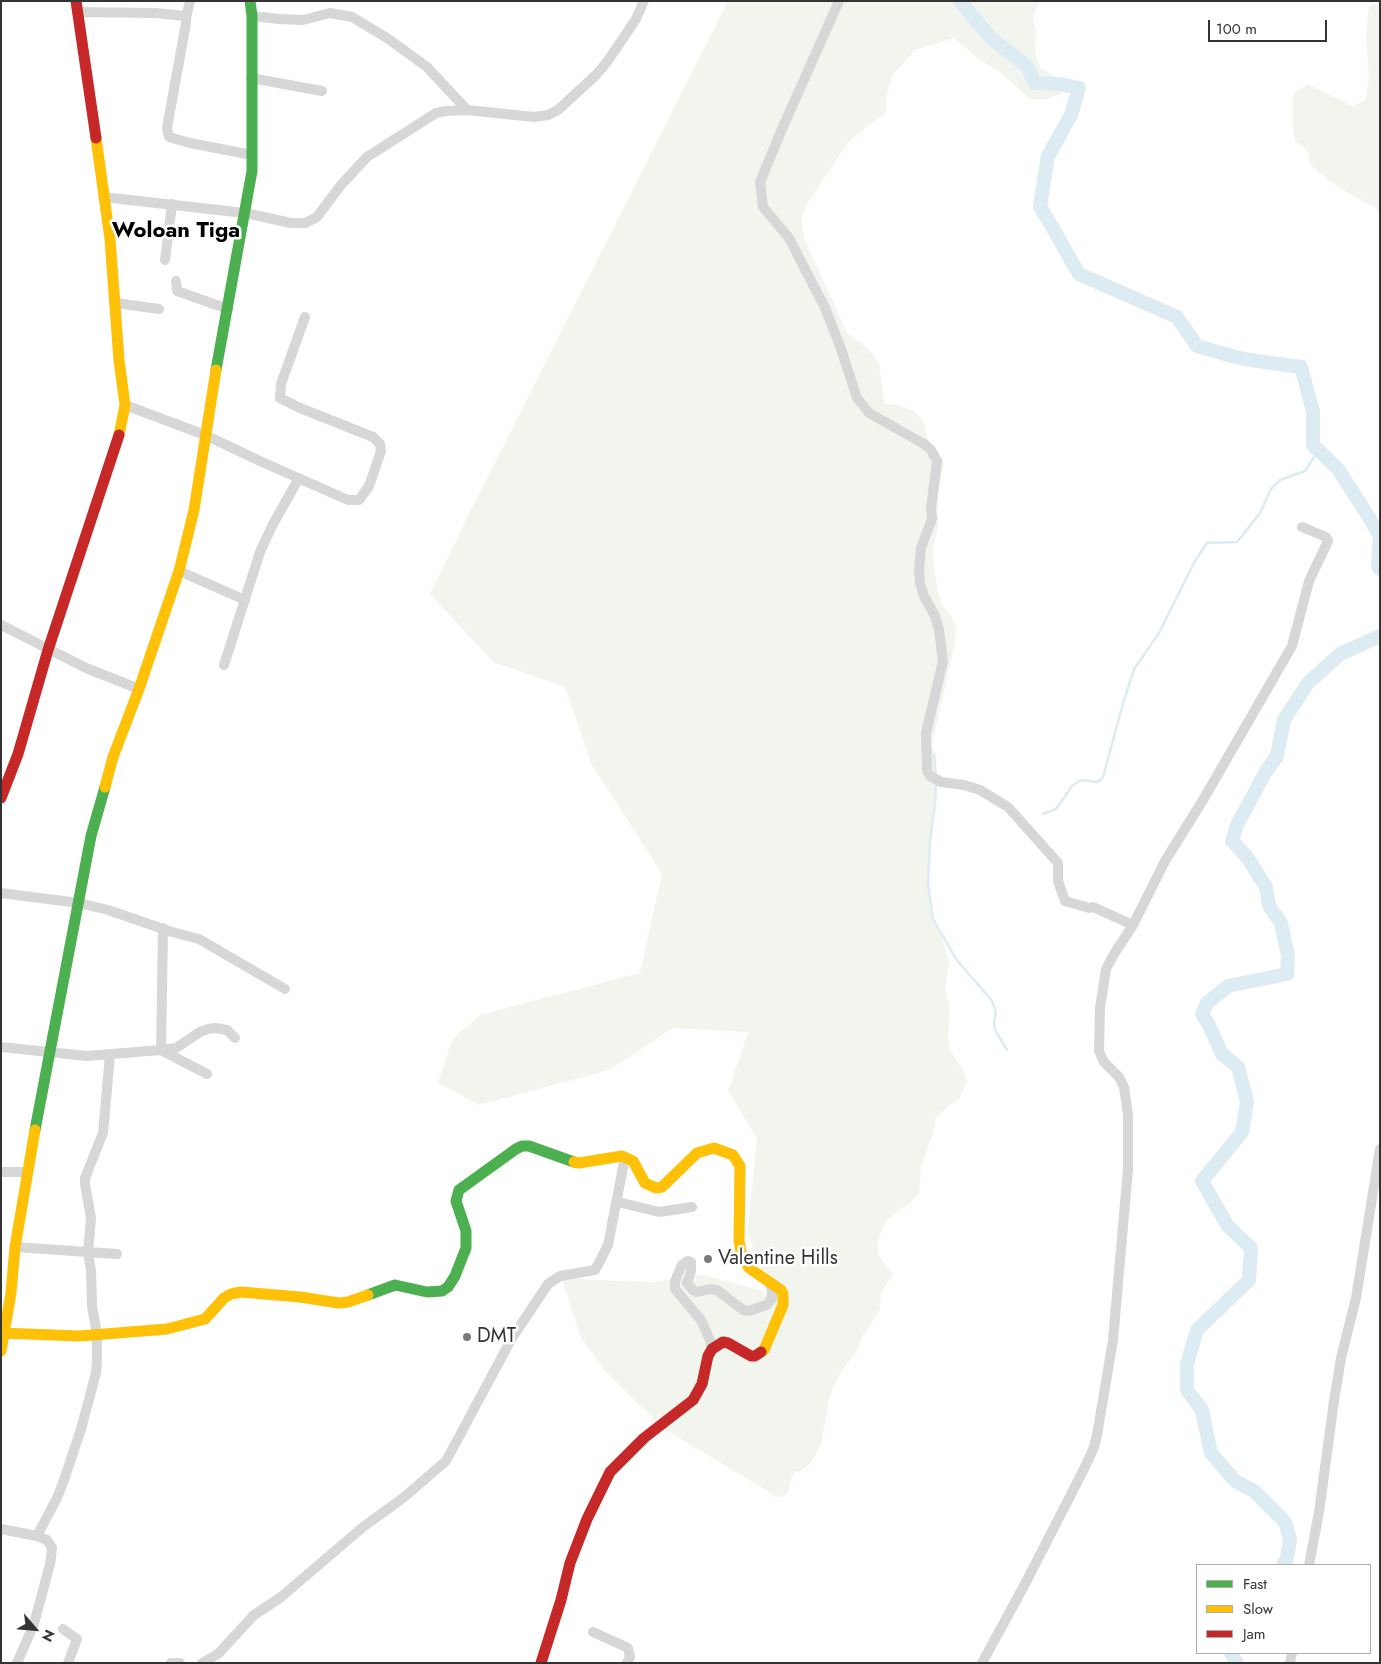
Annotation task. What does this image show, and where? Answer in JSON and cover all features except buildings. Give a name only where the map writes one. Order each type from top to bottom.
[{"type":"street","points":[[190,1],[167,128],[169,137],[174,140],[252,155]]},
{"type":"street","points":[[1,1351],[11,1293],[15,1247],[40,1098],[79,903],[84,868],[98,806],[113,757],[139,689],[179,571],[194,510],[205,435],[249,192],[252,155],[252,16],[250,1]]},
{"type":"street","points":[[104,197],[245,213],[291,223],[305,223],[317,217],[367,157],[436,114],[446,111],[467,110],[534,117],[548,115],[558,110],[596,75],[607,62],[636,19],[644,1]]},
{"type":"street","points":[[838,1],[760,182],[763,207],[789,238],[825,308],[857,398],[869,412],[924,444],[931,450],[937,461],[931,509],[932,518],[921,548],[919,569],[920,583],[924,596],[935,616],[939,630],[942,661],[926,733],[927,771],[930,776],[941,782],[964,785],[980,790],[1008,807],[1058,864],[1058,881],[1065,901],[1089,908],[1094,907],[1133,925]]},
{"type":"street","points":[[1,798],[25,732],[48,650],[119,437],[125,405],[119,360],[110,239],[76,7],[180,15],[186,18]]},
{"type":"street","points":[[252,16],[303,20],[330,13],[352,17],[427,67],[467,110]]},
{"type":"street","points":[[251,78],[322,91]]},
{"type":"street","points":[[165,260],[172,204]]},
{"type":"street","points":[[176,281],[176,292],[228,309]]},
{"type":"street","points":[[116,303],[159,309]]},
{"type":"street","points":[[125,405],[205,435],[348,500],[359,500],[369,486],[381,451],[380,444],[373,437],[280,398],[282,384],[305,317]]},
{"type":"street","points":[[224,665],[260,552],[299,478]]},
{"type":"street","points":[[982,1663],[1085,1467],[1097,1435],[1115,1321],[1128,1170],[1128,1115],[1125,1093],[1119,1077],[1104,1062],[1099,1050],[1100,1008],[1106,969],[1133,925],[1165,861],[1203,800],[1292,646],[1309,581],[1328,541],[1326,537],[1302,526]]},
{"type":"street","points":[[179,571],[245,600]]},
{"type":"street","points":[[1,625],[48,650],[139,689]]},
{"type":"street","points":[[1,893],[79,903],[108,910],[172,932],[199,939],[285,989]]},
{"type":"street","points":[[161,1050],[163,928]]},
{"type":"street","points":[[1,1047],[50,1053],[110,1056],[176,1048],[200,1032],[208,1029],[227,1030],[235,1038]]},
{"type":"street","points":[[161,1050],[207,1074]]},
{"type":"street","points":[[37,1536],[57,1498],[81,1429],[98,1360],[88,1252],[92,1218],[85,1192],[85,1178],[103,1133],[110,1056]]},
{"type":"street","points":[[3,1333],[80,1336],[149,1332],[205,1319],[224,1298],[241,1292],[300,1297],[339,1303],[348,1302],[395,1285],[427,1292],[442,1291],[448,1287],[455,1276],[466,1248],[466,1231],[456,1201],[459,1190],[522,1146],[530,1146],[579,1163],[615,1156],[624,1157],[633,1162],[645,1183],[656,1188],[662,1186],[697,1153],[714,1148],[722,1149],[733,1155],[740,1166],[739,1249],[742,1258],[749,1268],[781,1290],[784,1299],[783,1305],[764,1350],[755,1356],[751,1356],[723,1342],[712,1349],[708,1356],[702,1384],[694,1400],[644,1438],[610,1472],[587,1519],[570,1563],[559,1608],[541,1663]]},
{"type":"street","points":[[1309,1564],[1319,1512],[1337,1384],[1356,1298],[1380,1149]]},
{"type":"street","points":[[202,1663],[218,1654],[254,1615],[288,1592],[363,1527],[402,1498],[446,1461],[512,1338],[548,1284],[560,1276],[594,1270],[608,1244],[624,1157]]},
{"type":"street","points":[[1,1172],[27,1172]]},
{"type":"street","points":[[616,1204],[622,1203],[659,1212],[692,1207]]},
{"type":"street","points":[[15,1247],[117,1254]]},
{"type":"street","points":[[712,1349],[701,1320],[676,1289],[674,1281],[682,1265],[688,1261],[691,1262],[687,1283],[693,1290],[697,1292],[710,1288],[717,1290],[743,1310],[749,1311],[766,1305],[772,1299],[769,1282]]},
{"type":"street","points":[[1,1529],[37,1536],[47,1540],[51,1545],[50,1564],[34,1624],[17,1663]]},
{"type":"street","points":[[63,1629],[77,1638],[68,1663]]},
{"type":"street","points":[[593,1632],[628,1648],[630,1657],[627,1663]]},
{"type":"street","points":[[171,1663],[180,1663]]},
{"type":"shaded area","points":[[728,1],[1041,1],[1036,9],[1033,20],[1036,29],[1035,51],[1040,67],[1054,76],[1071,81],[1061,94],[1043,100],[1030,99],[999,71],[981,61],[954,38],[915,50],[892,76],[886,98],[886,112],[849,141],[807,204],[801,221],[804,238],[847,333],[867,348],[879,363],[884,403],[916,412],[924,423],[927,438],[944,462],[938,492],[938,530],[932,550],[937,588],[942,605],[951,616],[956,627],[955,643],[932,744],[936,770],[928,884],[933,919],[941,935],[949,962],[945,989],[950,1010],[949,1048],[963,1070],[967,1082],[959,1099],[936,1118],[921,1168],[919,1193],[910,1204],[888,1219],[881,1232],[877,1244],[878,1255],[893,1275],[881,1293],[880,1309],[863,1335],[857,1351],[841,1372],[830,1395],[821,1444],[812,1462],[803,1470],[795,1472],[791,1479],[788,1493],[779,1498],[664,1429],[603,1368],[581,1338],[561,1277],[654,1282],[703,1275],[789,1298],[762,1275],[748,1231],[757,1138],[728,1091],[748,1032],[673,1028],[609,1070],[479,1105],[438,1083],[452,1040],[480,1015],[640,973],[662,874],[592,765],[565,687],[493,662],[430,594]]},
{"type":"shaded area","points":[[1380,3],[1380,215],[1375,207],[1328,180],[1310,164],[1308,151],[1295,141],[1293,94],[1308,84],[1352,106],[1365,101],[1369,80],[1366,35],[1369,6]]},
{"type":"waterway","points":[[960,1],[991,38],[1027,66],[1035,83],[1058,84],[1079,88],[1071,115],[1048,156],[1040,206],[1079,274],[1177,317],[1197,346],[1243,359],[1301,367],[1313,411],[1313,445],[1338,469],[1380,537],[1378,566],[1380,569]]},
{"type":"waterway","points":[[1043,814],[1056,809],[1072,786],[1081,780],[1098,782],[1103,777],[1134,669],[1159,633],[1195,561],[1207,543],[1237,542],[1260,513],[1271,489],[1280,480],[1305,471],[1317,449]]},
{"type":"waterway","points":[[1284,1564],[1287,1558],[1290,1539],[1285,1522],[1254,1491],[1235,1481],[1211,1453],[1202,1410],[1187,1390],[1187,1364],[1197,1330],[1249,1280],[1251,1248],[1227,1225],[1202,1181],[1242,1132],[1247,1102],[1238,1067],[1222,1054],[1202,1014],[1207,1003],[1228,986],[1287,974],[1288,956],[1281,923],[1269,906],[1266,887],[1247,857],[1232,841],[1237,825],[1266,771],[1277,756],[1284,720],[1308,683],[1340,654],[1380,636]]},
{"type":"waterway","points":[[934,754],[936,776]]},
{"type":"waterway","points":[[936,784],[928,884],[933,919],[956,959],[992,1001],[996,1012],[995,1030],[1007,1050]]},
{"type":"waterway","points":[[1232,1654],[1237,1663]]},
{"type":"traffic: fast","points":[[216,370],[252,171],[252,16],[250,1]]},
{"type":"traffic: fast","points":[[35,1130],[91,836],[105,787]]},
{"type":"traffic: fast","points":[[368,1295],[395,1285],[427,1292],[442,1291],[448,1287],[455,1276],[466,1248],[466,1231],[456,1201],[459,1190],[516,1149],[522,1146],[529,1146],[574,1162]]},
{"type":"traffic: slow","points":[[96,138],[110,239],[119,360],[125,405],[119,435]]},
{"type":"traffic: slow","points":[[105,787],[113,757],[139,689],[179,571],[194,510],[216,370]]},
{"type":"traffic: slow","points":[[1,1351],[11,1293],[15,1247],[35,1130]]},
{"type":"traffic: slow","points":[[574,1162],[579,1163],[622,1156],[633,1161],[645,1183],[656,1188],[662,1187],[697,1153],[714,1148],[733,1155],[740,1166],[739,1241],[742,1257],[749,1268],[781,1290],[783,1294],[783,1305],[764,1350],[761,1352]]},
{"type":"traffic: slow","points":[[1,1333],[80,1336],[167,1329],[205,1319],[224,1298],[241,1292],[300,1297],[339,1303],[368,1295]]},
{"type":"traffic: jam","points":[[76,1],[96,138]]},
{"type":"traffic: jam","points":[[1,798],[18,754],[48,650],[119,435]]},
{"type":"traffic: jam","points":[[541,1663],[561,1600],[570,1563],[587,1519],[610,1472],[644,1438],[693,1400],[702,1384],[708,1356],[712,1349],[723,1342],[751,1356],[761,1352]]},
{"type":"place","name":"Valentine Hills","points":[[708,1259]]},
{"type":"place","name":"DMT","points":[[467,1337]]},
{"type":"district","name":"Woloan Tiga","points":[[176,232]]}]
